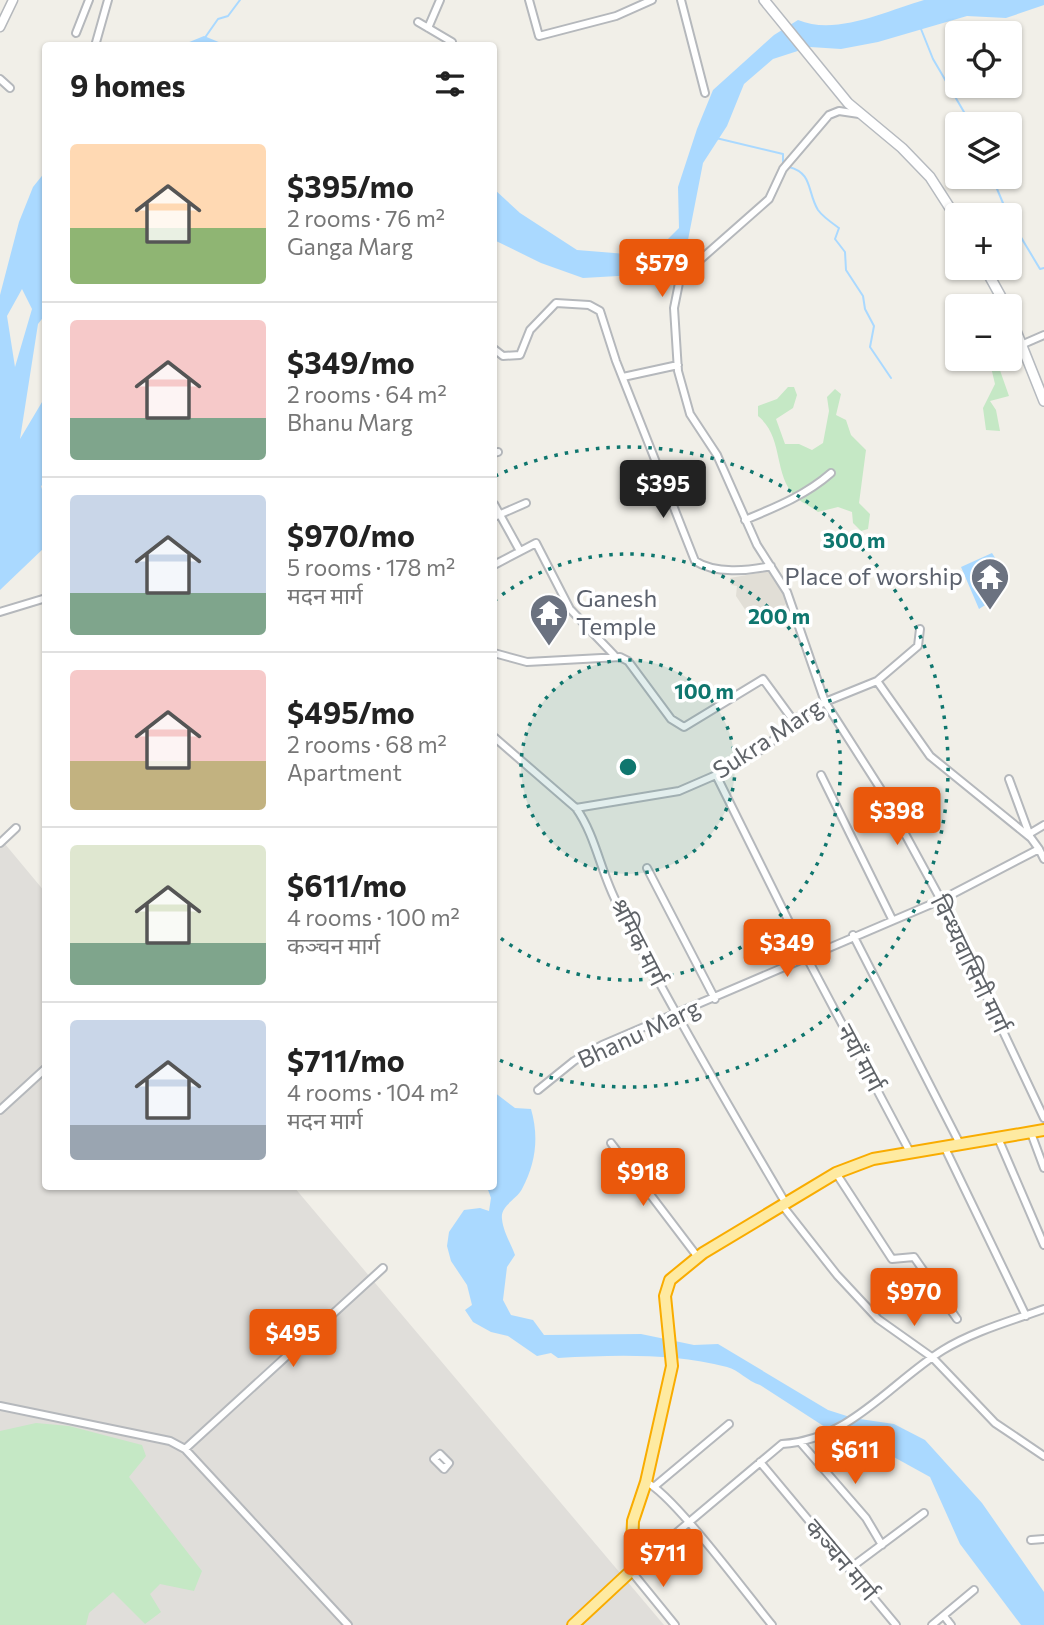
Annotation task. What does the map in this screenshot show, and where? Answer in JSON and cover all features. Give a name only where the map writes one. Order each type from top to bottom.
[{"type":"highway","points":[[573,1625],[631,1571],[633,1521],[650,1484],[672,1366],[666,1286],[697,1256],[836,1173],[873,1159],[1044,1130]]},
{"type":"main road","points":[[764,0],[848,103],[902,148],[930,177],[947,203]]},
{"type":"main road","points":[[1022,347],[1044,401]]},
{"type":"street","points":[[0,27],[13,0]]},
{"type":"street","points":[[76,33],[89,0]]},
{"type":"street","points":[[95,42],[108,0]]},
{"type":"street","points":[[428,28],[440,0]]},
{"type":"street","points":[[529,0],[539,36],[616,16],[652,0]]},
{"type":"street","points":[[681,0],[705,93]]},
{"type":"street","points":[[418,23],[452,42]]},
{"type":"street","points":[[0,79],[10,88]]},
{"type":"street","name":"विन्ध्यवासिनी मार्ग","points":[[859,114],[839,111],[829,115],[783,169],[769,199],[693,266],[680,283],[674,307],[678,365],[690,414],[717,455],[745,520],[787,592],[825,702],[880,788],[941,900],[1044,1118]]},
{"type":"street","points":[[497,351],[512,358],[520,355],[530,330],[556,303],[589,305],[600,311],[695,561],[715,569],[755,569],[771,566]]},
{"type":"street","points":[[1022,345],[1044,335]]},
{"type":"street","points":[[624,377],[678,365]]},
{"type":"street","points":[[745,520],[786,503],[815,487],[831,473]]},
{"type":"street","points":[[520,551],[497,516],[526,503]]},
{"type":"street","points":[[497,563],[536,543],[570,610],[614,655],[628,662],[678,726],[684,727],[760,678],[767,682],[793,720]]},
{"type":"street","points":[[0,612],[42,599]]},
{"type":"street","name":"Sukra Marg","points":[[576,808],[678,791],[716,775],[766,747],[793,720],[825,702],[877,681],[918,646],[920,629]]},
{"type":"street","points":[[497,654],[527,662],[614,655]]},
{"type":"street","points":[[877,681],[930,756],[1030,836]]},
{"type":"street","name":"श्रमिक मार्ग","points":[[497,740],[576,808],[584,820],[616,901],[676,1016],[783,1203],[837,1275],[878,1319],[933,1358],[995,1423],[1044,1457]]},
{"type":"street","name":"नयाँ मार्ग","points":[[716,775],[806,956],[910,1152]]},
{"type":"street","points":[[821,775],[892,919]]},
{"type":"street","points":[[1009,779],[1030,836],[1044,859]]},
{"type":"street","points":[[1030,836],[1044,825]]},
{"type":"street","points":[[0,843],[16,828]]},
{"type":"street","name":"Bhanu Marg","points":[[538,1090],[574,1061],[602,1045],[649,1023],[676,1016],[853,935],[941,900],[1039,849]]},
{"type":"street","points":[[647,868],[715,999]]},
{"type":"street","points":[[853,935],[960,1144]]},
{"type":"street","points":[[0,1110],[42,1072]]},
{"type":"street","points":[[1031,1133],[1044,1168]]},
{"type":"street","points":[[999,1138],[1044,1245]]},
{"type":"street","points":[[611,1143],[697,1256]]},
{"type":"street","points":[[944,1146],[1026,1316]]},
{"type":"street","points":[[836,1173],[892,1259],[914,1257],[957,1319]]},
{"type":"street","points":[[185,1449],[383,1268]]},
{"type":"street","points":[[675,1625],[631,1571],[782,1444],[801,1443],[871,1408],[933,1358],[973,1336],[1044,1308]]},
{"type":"street","points":[[0,1406],[170,1441],[185,1449],[348,1625]]},
{"type":"street","points":[[729,1424],[650,1484],[688,1523],[772,1625]]},
{"type":"street","points":[[801,1443],[866,1518],[882,1545]]},
{"type":"street","name":"कञ्चन मार्ग","points":[[760,1462],[896,1625]]},
{"type":"street","points":[[849,1569],[924,1513]]},
{"type":"street","points":[[1031,1540],[1044,1539]]},
{"type":"street","points":[[932,1625],[974,1590]]},
{"type":"street","points":[[943,1616],[951,1625]]},
{"type":"shaded area","points":[[770,571],[788,603],[754,623],[736,596],[737,586],[731,585],[730,578]]},
{"type":"shaded area","points":[[0,838],[42,888],[42,1190],[297,1190],[664,1625],[0,1625]]},
{"type":"green space","points":[[992,371],[1000,371],[1009,396],[990,401],[996,410],[1000,431],[986,430],[983,408],[995,384]]},
{"type":"green space","points":[[788,387],[794,387],[797,395],[793,408],[776,419],[785,444],[799,444],[812,450],[823,443],[829,411],[827,397],[835,389],[841,394],[836,415],[846,420],[851,435],[866,450],[859,503],[870,514],[868,529],[861,531],[853,523],[852,512],[838,507],[818,512],[797,498],[788,487],[772,434],[758,416],[758,406],[777,399]]},
{"type":"green space","points":[[36,1423],[69,1426],[142,1445],[146,1456],[129,1477],[202,1571],[194,1591],[160,1584],[150,1594],[161,1612],[145,1624],[113,1592],[89,1613],[86,1625],[0,1625],[0,1431]]},
{"type":"water","points":[[924,0],[1044,0],[1044,5],[1006,18],[967,16],[878,42],[841,49],[810,47],[773,59],[744,84],[727,126],[703,163],[687,245],[653,274],[583,278],[541,263],[497,241],[497,192],[520,213],[577,250],[651,256],[679,228],[678,187],[713,90],[774,35],[798,20],[828,25],[861,20]]},
{"type":"water","points":[[204,36],[219,42],[189,42]]},
{"type":"water","points":[[42,176],[42,319],[38,324],[20,439],[42,402],[42,550],[0,590],[0,295],[19,222],[33,187]],"holes":[[[22,289],[32,309],[15,367],[7,316]]]},
{"type":"water","points":[[992,553],[1004,572],[993,584],[990,602],[979,609],[961,567]]},
{"type":"water","points":[[497,1094],[515,1108],[531,1109],[535,1130],[535,1150],[527,1179],[520,1193],[506,1206],[502,1214],[504,1228],[515,1255],[507,1267],[503,1300],[511,1315],[533,1320],[544,1335],[641,1334],[694,1345],[718,1344],[828,1410],[853,1418],[894,1424],[925,1440],[982,1503],[1044,1592],[1044,1625],[1021,1625],[960,1544],[930,1477],[872,1445],[842,1438],[735,1371],[706,1362],[664,1357],[558,1358],[551,1353],[537,1356],[508,1336],[491,1332],[473,1322],[465,1310],[472,1305],[467,1285],[451,1261],[447,1246],[449,1232],[464,1210],[480,1208],[489,1211],[491,1198],[488,1190],[497,1190]]},
{"type":"waterway","points":[[204,39],[218,19],[228,16],[240,0]]},
{"type":"waterway","points":[[921,29],[933,59],[964,112]]},
{"type":"waterway","points":[[716,138],[783,154],[783,163]]},
{"type":"waterway","points":[[789,167],[806,178],[818,210],[839,228],[835,239],[845,252],[846,270],[863,296],[865,309],[874,326],[870,347],[891,378]]},
{"type":"waterway","points":[[997,189],[1003,203]]},
{"type":"waterway","points":[[1022,239],[1040,269],[1044,268]]},
{"type":"place","name":"Place of worship","points":[[990,611]]},
{"type":"place","name":"Ganesh Temple","points":[[549,647]]}]
